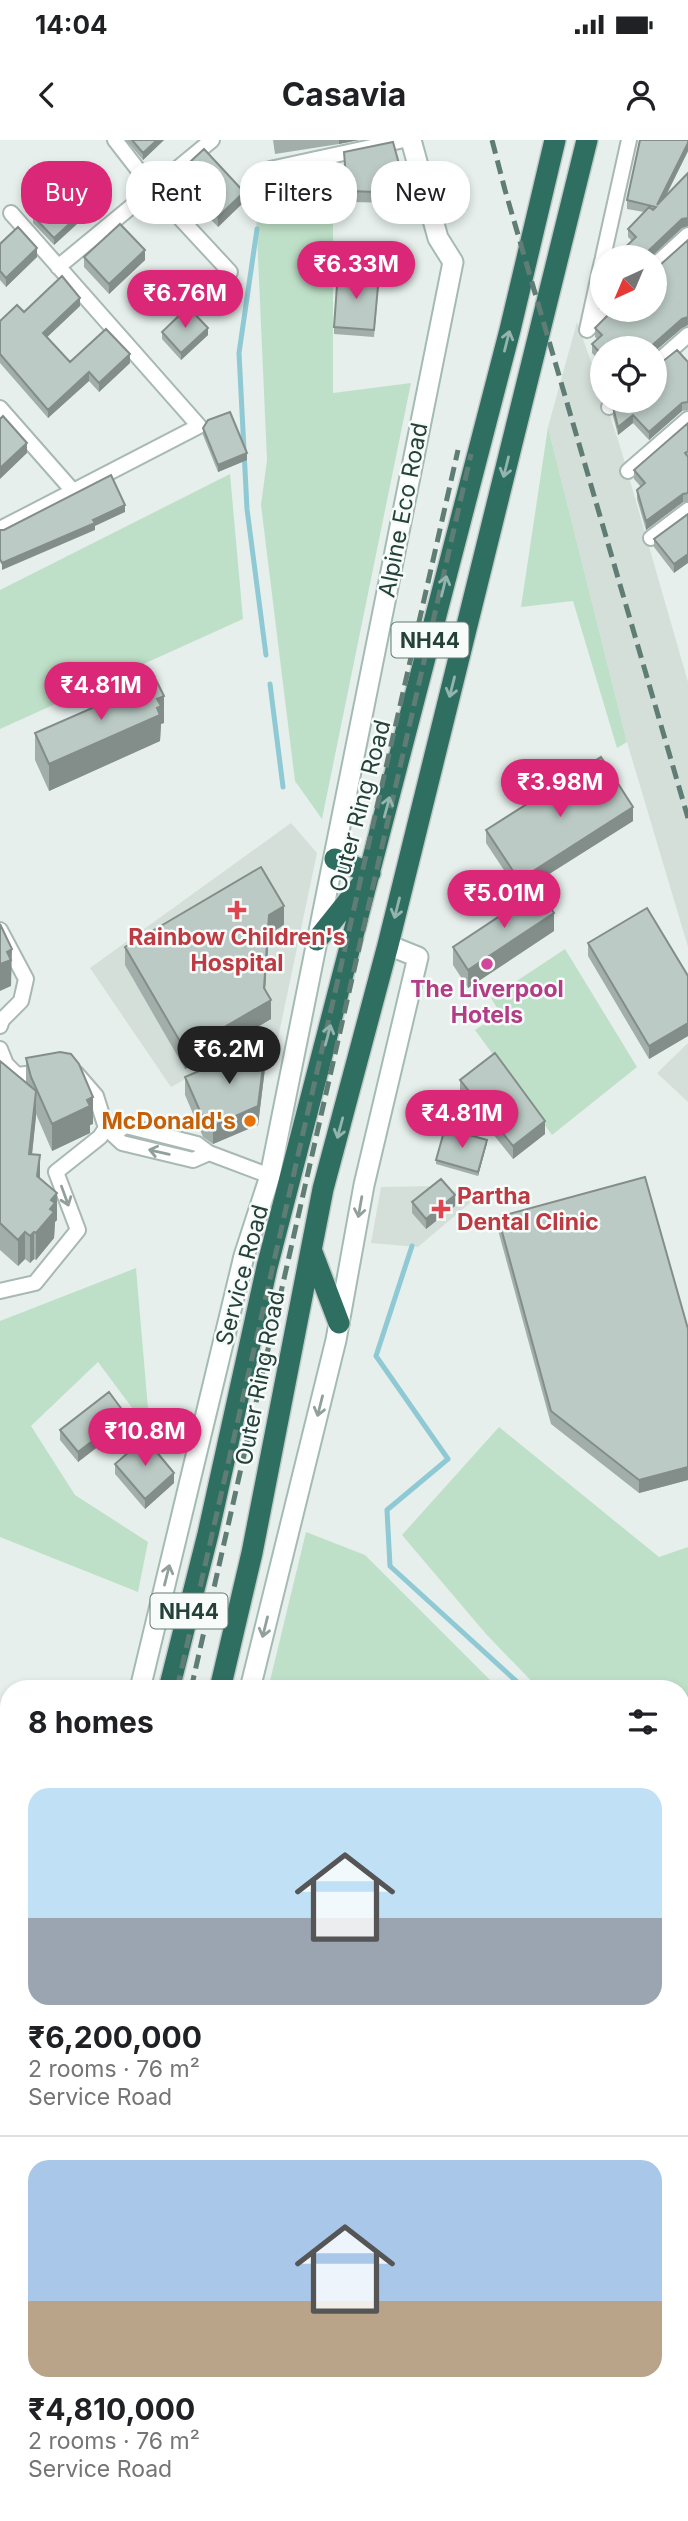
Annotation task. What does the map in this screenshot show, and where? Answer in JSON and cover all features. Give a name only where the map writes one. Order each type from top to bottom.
[{"type":"highway","name":"Outer Ring Road","points":[[171,1680],[208,1534],[267,1267],[510,330],[555,140]]},
{"type":"highway","name":"Outer Ring Road","points":[[222,1680],[252,1553],[324,1189],[388,945],[587,140]]},
{"type":"highway","points":[[317,940],[370,873],[335,859]]},
{"type":"highway","points":[[313,1252],[339,1323]]},
{"type":"street","points":[[115,140],[131,161]]},
{"type":"street","points":[[187,161],[212,140]]},
{"type":"street","points":[[307,161],[404,140]]},
{"type":"street","name":"Alpine Eco Road","points":[[335,859],[453,262],[437,234],[411,140]]},
{"type":"street","name":"Alpine Eco Road","points":[[422,140],[446,237],[444,246]]},
{"type":"street","points":[[605,245],[629,140]]},
{"type":"street","points":[[58,267],[126,212]]},
{"type":"street","points":[[0,529],[199,426],[11,213]]},
{"type":"street","points":[[185,224],[230,272]]},
{"type":"street","points":[[667,254],[688,235]]},
{"type":"street","points":[[590,316],[587,330],[595,322]]},
{"type":"street","points":[[667,354],[688,335]]},
{"type":"street","points":[[0,408],[73,491]]},
{"type":"street","points":[[628,471],[688,419]]},
{"type":"street","points":[[652,538],[688,510]]},
{"type":"street","name":"Service Road","points":[[143,1680],[244,1256],[270,1176],[335,859]]},
{"type":"street","points":[[0,930],[26,979],[21,1001],[2,1020],[0,1026]]},
{"type":"street","points":[[252,1680],[339,1323],[364,1185],[418,957],[388,945]]},
{"type":"street","points":[[0,1049],[6,1064],[17,1076],[60,1069],[76,1072],[96,1096],[109,1131],[122,1143],[193,1160],[209,1153],[270,1176]]},
{"type":"street","points":[[0,1291],[35,1283],[78,1230],[56,1172],[109,1131]]},
{"type":"shaded area","points":[[577,322],[590,359],[590,413],[609,413],[688,682],[688,947],[627,742],[548,427]]},
{"type":"shaded area","name":"Rainbow Children's Hospital","points":[[291,823],[317,853],[277,1043],[243,1048],[171,1087],[90,968]]},
{"type":"shaded area","points":[[688,1043],[688,1102],[657,1073]]},
{"type":"shaded area","points":[[435,1186],[477,1197],[418,1247],[371,1243],[381,1187]]},
{"type":"green space","points":[[257,224],[333,224],[333,393],[411,383],[322,819],[295,781],[261,505],[267,460]]},
{"type":"green space","points":[[548,427],[627,742],[617,748],[573,601],[521,607]]},
{"type":"green space","points":[[230,474],[243,619],[0,729],[0,590]]},
{"type":"green space","points":[[565,949],[637,1067],[552,1135],[475,1030],[500,1013],[491,998]]},
{"type":"green space","points":[[136,1268],[150,1432],[98,1362],[31,1426],[75,1495],[148,1542],[138,1592],[0,1537],[0,1321]]},
{"type":"green space","points":[[499,1427],[659,1557],[688,1547],[688,1680],[530,1680],[486,1634],[402,1535]]},
{"type":"green space","points":[[306,1532],[365,1555],[490,1680],[270,1680]]},
{"type":"building","points":[[132,140],[157,140],[143,153]]},
{"type":"building","points":[[640,140],[688,140],[657,205],[688,173],[688,218],[682,219],[655,245],[628,245],[636,237],[628,229],[649,207],[653,210],[656,207],[627,200]]},
{"type":"building","points":[[393,142],[398,161],[371,161],[371,192],[357,191],[357,161],[345,161],[344,152]]},
{"type":"building","points":[[204,149],[215,161],[191,161]]},
{"type":"building","points":[[226,173],[240,188],[240,196],[226,209]]},
{"type":"building","points":[[41,224],[69,224],[54,238]]},
{"type":"building","points":[[120,224],[145,250],[109,284],[84,257]]},
{"type":"building","points":[[18,227],[37,248],[6,278],[0,271],[0,244]]},
{"type":"building","points":[[688,240],[688,317],[663,336],[601,336],[595,328],[601,322],[667,322],[667,259]]},
{"type":"building","points":[[338,272],[379,275],[374,330],[334,327]]},
{"type":"building","points":[[62,276],[80,298],[43,333],[70,362],[106,329],[130,354],[99,383],[89,372],[48,410],[0,354],[0,321],[17,305],[24,312]]},
{"type":"building","points":[[188,307],[208,328],[181,353],[162,332]]},
{"type":"building","points":[[677,350],[688,362],[688,402],[682,403],[649,432],[633,415],[618,427],[614,413],[667,413],[667,358]]},
{"type":"building","points":[[230,412],[247,453],[218,465],[203,428],[208,420]]},
{"type":"building","points":[[3,416],[27,443],[0,468],[0,419]]},
{"type":"building","points":[[688,423],[688,451],[685,453],[688,457],[688,493],[646,521],[637,490],[645,483],[634,470]]},
{"type":"building","points":[[111,475],[125,505],[93,520],[95,523],[2,563],[0,530]]},
{"type":"building","points":[[688,514],[688,554],[674,564],[654,539]]},
{"type":"building","points":[[156,680],[164,696],[157,699],[161,706],[157,708],[160,715],[49,764],[35,733]]},
{"type":"building","points":[[601,757],[633,807],[519,880],[486,830]]},
{"type":"building","points":[[261,867],[284,906],[269,915],[264,988],[271,1000],[185,1050],[125,947]]},
{"type":"building","points":[[539,890],[554,913],[468,970],[453,947]]},
{"type":"building","points":[[647,908],[688,976],[688,1023],[649,1046],[588,943]]},
{"type":"building","points":[[0,924],[12,949],[7,952],[11,960],[0,964]]},
{"type":"building","points":[[266,1042],[258,1106],[213,1126],[203,1118],[185,1077]]},
{"type":"building","points":[[60,1052],[71,1054],[79,1064],[93,1097],[87,1100],[90,1106],[52,1124],[31,1077],[26,1058]]},
{"type":"building","points":[[495,1053],[545,1121],[513,1146],[460,1080]]},
{"type":"building","points":[[0,1061],[36,1091],[29,1154],[40,1155],[37,1176],[57,1193],[51,1200],[55,1203],[50,1209],[54,1212],[36,1233],[30,1236],[25,1232],[18,1240],[0,1223]]},
{"type":"building","points":[[445,1128],[487,1140],[478,1172],[436,1160]]},
{"type":"building","points":[[645,1177],[688,1329],[688,1467],[639,1480],[551,1411],[498,1217]]},
{"type":"building","points":[[441,1179],[455,1195],[426,1219],[412,1202]]},
{"type":"building","points":[[109,1392],[126,1415],[78,1452],[60,1430]]},
{"type":"building","points":[[145,1438],[174,1473],[145,1499],[115,1464]]},
{"type":"waterway","points":[[257,229],[239,353],[247,509],[266,655]]},
{"type":"waterway","points":[[270,684],[283,787]]},
{"type":"waterway","points":[[412,1246],[376,1356],[448,1459],[387,1510],[390,1566],[515,1680]]},
{"type":"railway","points":[[492,140],[688,818]]},
{"type":"railway","points":[[179,1680],[458,450]]},
{"type":"railway","points":[[193,1680],[471,454]]},
{"type":"place","name":"Rainbow Children's Hospital","points":[[237,910]]},
{"type":"place","name":"The Liverpool Hotels","points":[[487,964]]},
{"type":"place","name":"McDonald's","points":[[250,1121]]},
{"type":"place","name":"Partha Dental Clinic","points":[[441,1209]]}]
